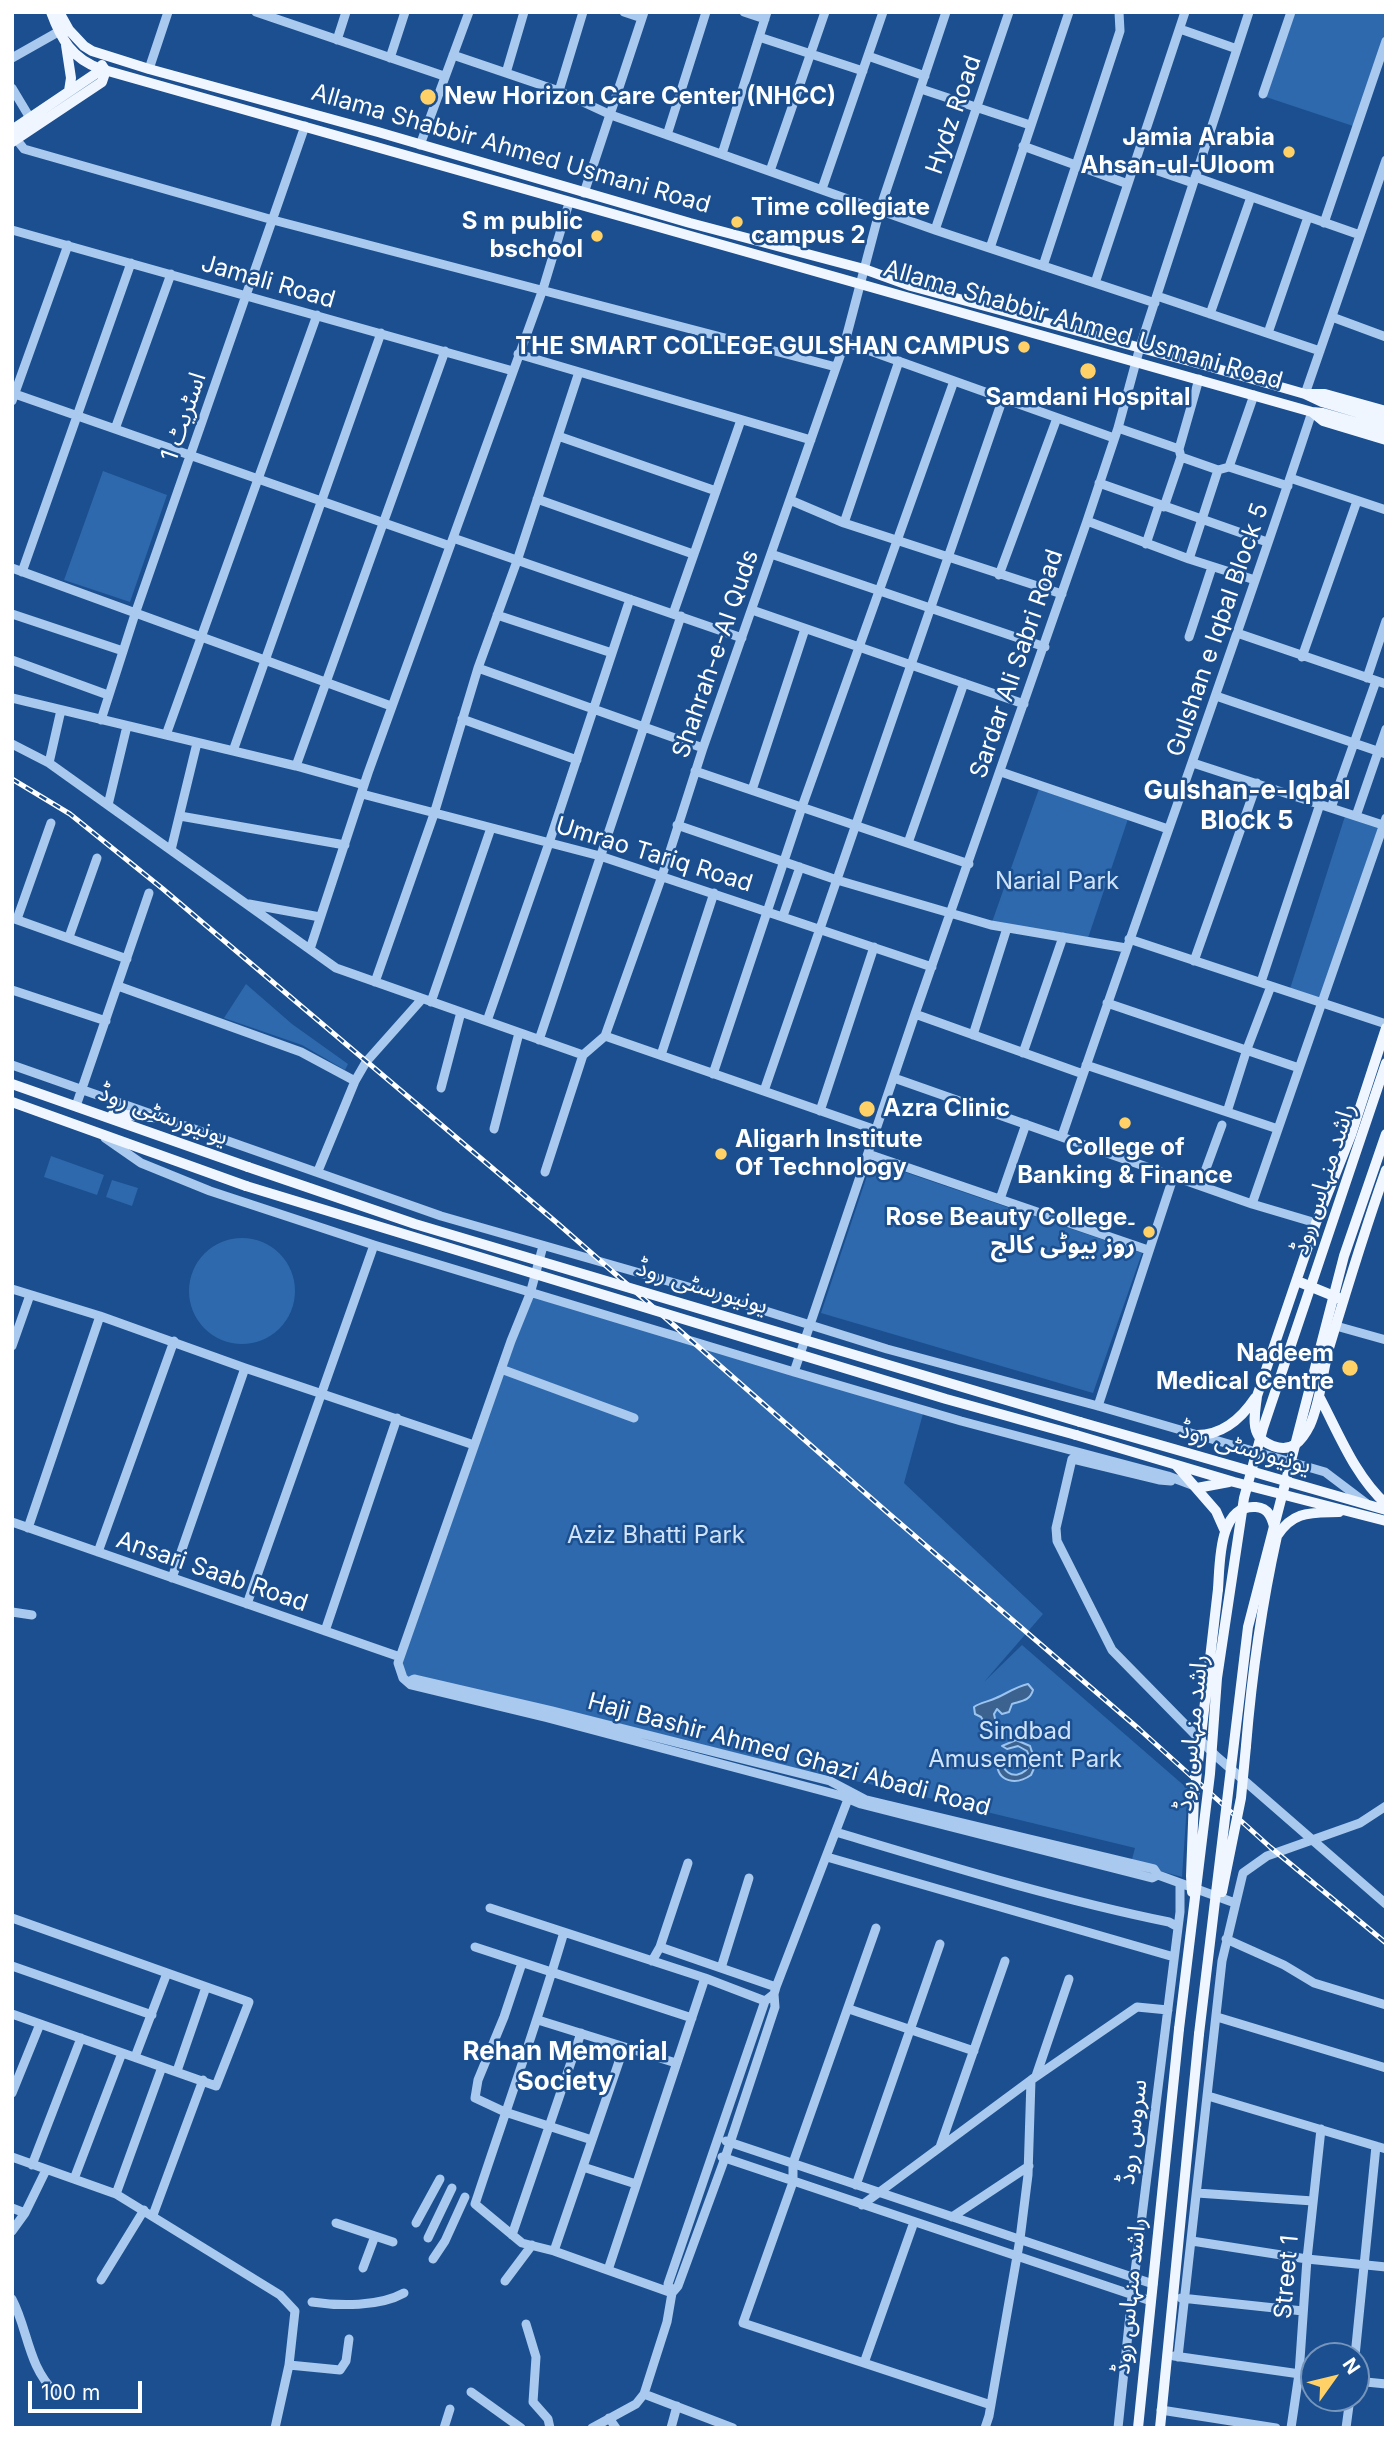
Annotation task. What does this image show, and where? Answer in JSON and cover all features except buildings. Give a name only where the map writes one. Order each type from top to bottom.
[{"type":"main road","points":[[51,12],[66,45],[71,78],[69,91]]},
{"type":"main road","points":[[13,136],[99,85],[104,79],[103,69],[93,51],[76,39],[60,12]]},
{"type":"main road","name":"Allama Shabbir Ahmed Usmani Road","points":[[66,45],[87,63],[103,69],[1254,395],[1319,409]]},
{"type":"main road","name":"Allama Shabbir Ahmed Usmani Road","points":[[93,51],[584,193],[864,269],[911,286],[1305,394],[1319,409]]},
{"type":"main road","points":[[13,136],[30,118],[103,69],[122,60]]},
{"type":"main road","points":[[1305,394],[1325,394],[1386,411]]},
{"type":"main road","points":[[1319,409],[1386,421]]},
{"type":"main road","points":[[1319,409],[1386,431]]},
{"type":"main road","points":[[1319,409],[1323,421],[1386,440]]},
{"type":"main road","points":[[1386,1026],[1351,1135],[1317,1223],[1257,1396],[1254,1419],[1256,1432],[1264,1441],[1276,1447],[1289,1449],[1299,1443],[1309,1427],[1320,1398],[1328,1352],[1343,1300],[1386,1170]]},
{"type":"main road","name":"راشد منہاس روڈ","points":[[1138,2428],[1179,2029],[1210,1774],[1217,1678],[1244,1499],[1263,1428],[1386,1063]]},
{"type":"main road","name":"یونیورسٹی روڈ","points":[[12,1084],[415,1224],[1386,1510]]},
{"type":"main road","name":"یونیورسٹی روڈ","points":[[12,1102],[246,1186],[458,1252],[946,1399],[1234,1482],[1386,1521]]},
{"type":"main road","points":[[96,1113],[165,1118]]},
{"type":"main road","name":"راشد منہاس روڈ","points":[[1160,2428],[1161,2410],[1173,2356],[1199,2034],[1248,1627],[1344,1256],[1386,1134]]},
{"type":"main road","points":[[1297,1281],[1343,1300]]},
{"type":"main road","points":[[1197,1435],[1210,1435],[1240,1418],[1257,1396]]},
{"type":"main road","points":[[1320,1398],[1357,1468],[1373,1492],[1386,1504]]},
{"type":"main road","points":[[1176,1465],[1216,1511],[1224,1529],[1194,1797],[1191,1876],[1194,1909]]},
{"type":"main road","points":[[1197,1488],[1234,1482]]},
{"type":"main road","points":[[1224,1529],[1237,1513],[1252,1506],[1266,1510],[1272,1518],[1277,1536]]},
{"type":"main road","points":[[1213,1929],[1241,1798],[1259,1620],[1277,1536],[1298,1516],[1352,1511]]},
{"type":"street","points":[[149,69],[168,12]]},
{"type":"street","points":[[256,12],[285,17],[337,40],[444,76]]},
{"type":"street","points":[[337,40],[346,12]]},
{"type":"street","points":[[390,58],[405,12]]},
{"type":"street","points":[[420,145],[469,12]]},
{"type":"street","points":[[506,73],[524,12]]},
{"type":"street","points":[[559,91],[583,12]]},
{"type":"street","points":[[584,193],[643,15],[624,12]]},
{"type":"street","points":[[667,135],[706,12]]},
{"type":"street","points":[[722,154],[766,16],[744,12]]},
{"type":"street","points":[[770,171],[825,12]]},
{"type":"street","points":[[822,189],[883,12]]},
{"type":"street","name":"Shahrah-e-Al Quds","points":[[605,1036],[845,342],[880,209],[946,12]]},
{"type":"street","name":"Hydz Road","points":[[935,230],[1009,12]]},
{"type":"street","points":[[990,248],[1069,12]]},
{"type":"street","points":[[1043,266],[1120,31],[1119,12]]},
{"type":"street","points":[[1095,283],[1185,12]]},
{"type":"street","name":"Sardar Ali Sabri Road","points":[[794,1372],[915,1014],[1045,647],[1118,428],[1140,347],[1249,12]]},
{"type":"street","points":[[1263,94],[1291,12]]},
{"type":"street","points":[[1180,29],[1237,49]]},
{"type":"street","points":[[12,58],[58,32]]},
{"type":"street","points":[[759,37],[863,71]]},
{"type":"street","points":[[1324,223],[1386,41]]},
{"type":"street","points":[[453,55],[559,91],[611,116],[935,230],[1095,283],[1210,314],[1320,351]]},
{"type":"street","points":[[868,56],[925,76]]},
{"type":"street","points":[[920,89],[1030,125]]},
{"type":"street","points":[[14,94],[30,118]]},
{"type":"street","name":"اسٹریٹ 1","points":[[101,720],[245,295],[306,126]]},
{"type":"street","points":[[13,136],[24,149],[273,220],[836,367]]},
{"type":"street","points":[[1023,146],[1128,184]]},
{"type":"street","points":[[1135,163],[1251,197],[1360,235]]},
{"type":"street","points":[[1305,394],[1385,163]]},
{"type":"street","points":[[1210,314],[1251,197]]},
{"type":"street","points":[[310,949],[391,706],[543,289],[569,203]]},
{"type":"street","points":[[1268,333],[1308,217]]},
{"type":"street","name":"Jamali Road","points":[[12,230],[513,371]]},
{"type":"street","points":[[68,245],[13,396],[382,522],[517,561],[743,638]]},
{"type":"street","points":[[22,572],[131,263]]},
{"type":"street","points":[[115,429],[171,274]]},
{"type":"street","points":[[166,735],[317,315]]},
{"type":"street","points":[[1332,317],[1386,337]]},
{"type":"street","points":[[233,751],[381,333]]},
{"type":"street","points":[[845,342],[1114,438]]},
{"type":"street","points":[[296,766],[445,351]]},
{"type":"street","points":[[518,354],[811,440]]},
{"type":"street","points":[[844,523],[899,361]]},
{"type":"street","points":[[375,982],[434,814],[478,668],[517,561],[579,372]]},
{"type":"street","points":[[1146,544],[1180,453],[1199,379]]},
{"type":"street","points":[[713,1074],[802,807],[954,381]]},
{"type":"street","points":[[1229,467],[1254,395]]},
{"type":"street","points":[[764,1091],[1003,398]]},
{"type":"street","name":"Gulshan e Iqbal Block 5","points":[[1062,1136],[1193,763],[1267,542],[1319,409]]},
{"type":"street","points":[[999,575],[1057,418]]},
{"type":"street","points":[[539,1040],[643,727],[693,554],[741,419]]},
{"type":"street","points":[[1118,428],[1218,470],[1229,467],[1386,510]]},
{"type":"street","points":[[558,436],[716,491]]},
{"type":"street","points":[[1189,559],[1218,470]]},
{"type":"street","points":[[1099,483],[1203,522],[1267,542]]},
{"type":"street","points":[[537,499],[693,554]]},
{"type":"street","points":[[790,500],[844,523],[999,575],[1062,593]]},
{"type":"street","points":[[1302,657],[1357,501]]},
{"type":"street","points":[[1087,521],[1146,544],[1255,580]]},
{"type":"street","points":[[771,554],[1045,647]]},
{"type":"street","points":[[1189,638],[1212,567]]},
{"type":"street","points":[[12,568],[391,706]]},
{"type":"street","points":[[486,1021],[549,843],[630,599]]},
{"type":"street","points":[[751,610],[1024,704]]},
{"type":"street","points":[[12,614],[123,651]]},
{"type":"street","points":[[497,615],[612,653]]},
{"type":"street","points":[[1331,808],[1376,681],[1386,621]]},
{"type":"street","points":[[752,790],[805,629]]},
{"type":"street","points":[[1237,633],[1376,681]]},
{"type":"street","points":[[12,660],[108,695]]},
{"type":"street","points":[[478,668],[703,748]]},
{"type":"street","points":[[908,844],[964,683]]},
{"type":"street","points":[[1216,695],[1382,753]]},
{"type":"street","name":"Umrao Tariq Road","points":[[12,698],[296,766],[434,814],[600,856],[932,967]]},
{"type":"street","points":[[49,763],[61,710]]},
{"type":"street","points":[[462,719],[577,760]]},
{"type":"street","points":[[108,805],[127,726]]},
{"type":"street","points":[[1356,816],[1382,753],[1386,729]]},
{"type":"street","points":[[172,850],[197,743]]},
{"type":"street","points":[[12,744],[49,763],[336,968],[583,1055]]},
{"type":"street","points":[[1193,763],[1385,823],[1252,1204]]},
{"type":"street","points":[[695,771],[969,864]]},
{"type":"street","points":[[1001,772],[1168,829]]},
{"type":"street","points":[[1194,961],[1258,783]]},
{"type":"street","points":[[1261,982],[1320,804]]},
{"type":"street","points":[[180,816],[345,845]]},
{"type":"street","points":[[51,823],[14,918],[127,958]]},
{"type":"street","points":[[677,825],[836,880],[951,914],[1007,928],[1128,944],[1261,982],[1386,1026]]},
{"type":"street","points":[[318,1171],[355,1081],[366,1062],[426,1000],[491,828]]},
{"type":"street","points":[[69,937],[97,858]]},
{"type":"street","points":[[783,916],[800,867]]},
{"type":"street","points":[[76,1106],[149,893]]},
{"type":"street","points":[[661,1055],[714,893]]},
{"type":"street","points":[[246,904],[320,917]]},
{"type":"street","points":[[972,1035],[1007,928]]},
{"type":"street","points":[[1023,1053],[1063,937]]},
{"type":"street","points":[[820,1111],[874,947]]},
{"type":"street","points":[[118,986],[301,1052],[355,1081]]},
{"type":"street","points":[[1227,1112],[1271,986]]},
{"type":"street","points":[[12,990],[106,1021]]},
{"type":"street","points":[[1107,1003],[1299,1068]]},
{"type":"street","points":[[441,1088],[461,1012]]},
{"type":"street","points":[[915,1014],[1023,1053],[1085,1069],[1278,1129]]},
{"type":"street","points":[[494,1129],[519,1032]]},
{"type":"street","points":[[545,1172],[583,1055],[605,1036],[876,1130]]},
{"type":"street","points":[[12,1065],[441,1216],[887,1349],[1098,1406],[1325,1472],[1370,1506]]},
{"type":"street","points":[[894,1078],[1252,1204],[1317,1223]]},
{"type":"street","points":[[1000,1199],[1026,1124]]},
{"type":"street","points":[[1200,1185],[1222,1125]]},
{"type":"street","points":[[95,1131],[141,1163],[210,1191],[374,1245],[1073,1455],[1159,1480],[1185,1482],[1197,1488]]},
{"type":"street","points":[[868,1154],[1148,1250]]},
{"type":"street","points":[[1098,1406],[1174,1175]]},
{"type":"street","points":[[247,1604],[374,1245]]},
{"type":"street","points":[[400,1657],[530,1294],[543,1246]]},
{"type":"street","points":[[12,1289],[100,1316],[474,1445]]},
{"type":"street","points":[[12,1346],[30,1295]]},
{"type":"street","points":[[27,1528],[100,1316]]},
{"type":"street","points":[[1336,1326],[1386,1340]]},
{"type":"street","points":[[99,1552],[174,1341]]},
{"type":"street","points":[[172,1578],[245,1368]]},
{"type":"street","points":[[501,1369],[634,1418]]},
{"type":"street","points":[[325,1631],[397,1418]]},
{"type":"street","points":[[1073,1455],[1056,1528],[1057,1541],[1112,1650],[1216,1756],[1386,1904]]},
{"type":"street","name":"Ansari Saab Road","points":[[12,1522],[400,1657]]},
{"type":"street","points":[[12,1612],[32,1615]]},
{"type":"street","name":"Haji Bashir Ahmed Ghazi Abadi Road","points":[[400,1657],[398,1663],[403,1678],[411,1685],[849,1796],[1152,1878],[1158,1875],[1235,1903]]},
{"type":"street","points":[[592,2428],[636,2404],[643,2394],[667,2322],[672,2293],[668,2284],[725,2158],[775,2007],[775,1991],[849,1796]]},
{"type":"street","points":[[1303,2311],[1178,2296],[1192,2241],[1226,1939],[1243,1873],[1251,1865],[1310,1839],[1360,1823],[1386,1806]]},
{"type":"street","points":[[836,1832],[994,1879],[1169,1922],[1178,1927]]},
{"type":"street","points":[[827,1857],[1174,1957]]},
{"type":"street","points":[[652,1961],[660,1947],[688,1863]]},
{"type":"street","points":[[721,1968],[749,1878]]},
{"type":"street","name":"سروس روڈ","points":[[1118,2428],[1178,1927],[1180,1883]]},
{"type":"street","points":[[490,1908],[705,1978],[765,2001]]},
{"type":"street","points":[[12,1918],[250,2002],[216,2086],[12,2014]]},
{"type":"street","points":[[876,1928],[793,2163],[793,2182],[743,2323],[991,2405]]},
{"type":"street","points":[[564,1932],[538,2020],[475,2204],[522,2243],[554,2251],[672,2293]]},
{"type":"street","points":[[1226,1939],[1284,1965],[1314,1983],[1386,2005]]},
{"type":"street","points":[[856,2185],[940,1944]]},
{"type":"street","points":[[475,1947],[692,2018]]},
{"type":"street","points":[[660,1947],[721,1968],[775,1991]]},
{"type":"street","points":[[940,2147],[1005,1962]]},
{"type":"street","points":[[522,1963],[478,2081],[475,2098],[505,2112],[592,2140]]},
{"type":"street","points":[[12,1966],[152,2015]]},
{"type":"street","points":[[135,2057],[167,1973]]},
{"type":"street","points":[[608,2270],[705,1978]]},
{"type":"street","points":[[985,2428],[1020,2239],[1033,2078],[1069,1979]]},
{"type":"street","points":[[177,2071],[205,1987]]},
{"type":"street","points":[[691,2236],[718,2138],[765,2001],[775,1991]]},
{"type":"street","points":[[862,2205],[1033,2078],[1137,2007],[1168,2010]]},
{"type":"street","points":[[849,2009],[974,2051]]},
{"type":"street","points":[[1217,2017],[1386,2068]]},
{"type":"street","points":[[538,2020],[676,2063]]},
{"type":"street","points":[[12,2093],[40,2024]]},
{"type":"street","points":[[512,2235],[581,2033]]},
{"type":"street","points":[[32,2165],[81,2038]]},
{"type":"street","points":[[554,2251],[624,2047]]},
{"type":"street","points":[[74,2179],[122,2053]]},
{"type":"street","points":[[116,2194],[162,2067]]},
{"type":"street","points":[[101,2280],[149,2212],[202,2080]]},
{"type":"street","points":[[1208,2096],[1386,2149]]},
{"type":"street","name":"Street 1","points":[[1291,2428],[1299,2374],[1307,2259],[1321,2129]]},
{"type":"street","points":[[718,2138],[1153,2284]]},
{"type":"street","points":[[1356,2342],[1376,2146]]},
{"type":"street","points":[[714,2154],[1151,2301]]},
{"type":"street","points":[[12,2157],[116,2194],[280,2295],[292,2306],[295,2311],[289,2365],[275,2428]]},
{"type":"street","points":[[952,2217],[1028,2166]]},
{"type":"street","points":[[583,2167],[636,2184]]},
{"type":"street","points":[[12,2231],[25,2213],[46,2170]]},
{"type":"street","points":[[415,2223],[440,2179]]},
{"type":"street","points":[[428,2238],[453,2188]]},
{"type":"street","points":[[1197,2193],[1313,2201]]},
{"type":"street","points":[[433,2259],[445,2241],[465,2197]]},
{"type":"street","points":[[12,2208],[25,2213]]},
{"type":"street","points":[[864,2363],[914,2222]]},
{"type":"street","points":[[336,2223],[393,2242]]},
{"type":"street","points":[[363,2268],[375,2236]]},
{"type":"street","points":[[1192,2241],[1307,2259],[1386,2267]]},
{"type":"street","points":[[505,2281],[532,2245]]},
{"type":"street","points":[[312,2302],[324,2304],[382,2301],[404,2293]]},
{"type":"street","points":[[12,2299],[40,2375],[55,2392]]},
{"type":"street","points":[[526,2324],[536,2357],[534,2402],[548,2419],[551,2428]]},
{"type":"street","points":[[289,2365],[340,2370],[346,2361],[349,2339]]},
{"type":"street","points":[[1173,2356],[1299,2374]]},
{"type":"street","points":[[471,2392],[521,2428]]},
{"type":"street","points":[[643,2394],[733,2428]]},
{"type":"street","points":[[671,2428],[677,2406]]},
{"type":"street","points":[[444,2428],[450,2409]]},
{"type":"street","points":[[1161,2410],[1276,2428]]},
{"type":"street","points":[[609,2418],[616,2428]]},
{"type":"green space","points":[[1295,12],[1386,12],[1386,44],[1359,128],[1266,97]]},
{"type":"green space","points":[[103,471],[167,495],[130,602],[64,580]]},
{"type":"green space","name":"Narial Park","points":[[1040,786],[1129,816],[1087,941],[991,925]]},
{"type":"green space","points":[[1346,813],[1384,825],[1321,1003],[1289,992]]},
{"type":"green space","points":[[246,984],[292,1024],[348,1064],[345,1070],[302,1045],[224,1018]]},
{"type":"green space","points":[[51,1156],[104,1175],[97,1195],[44,1177]]},
{"type":"green space","points":[[872,1161],[1142,1253],[1093,1393],[821,1313]]},
{"type":"green space","points":[[112,1180],[138,1188],[132,1206],[106,1197]]},
{"type":"green space","points":[[242,1238],[262,1242],[279,1254],[291,1271],[295,1291],[291,1311],[279,1328],[262,1340],[242,1344],[222,1340],[205,1328],[193,1311],[189,1291],[193,1271],[205,1254],[222,1242]]},
{"type":"green space","name":"Aziz Bhatti Park","points":[[529,1294],[924,1410],[904,1483],[1043,1614],[984,1682],[1022,1645],[1188,1789],[1182,1877],[1131,1863],[1135,1848],[892,1789],[411,1685],[403,1678],[400,1658]]},
{"type":"shaded area","points":[[1028,1684],[1033,1690],[1030,1696],[1012,1704],[1009,1712],[1002,1714],[997,1709],[994,1714],[996,1723],[987,1727],[981,1717],[975,1714],[974,1707],[977,1705]]},
{"type":"shaded area","points":[[1016,1740],[1030,1746],[1036,1764],[1031,1775],[1014,1781],[1000,1774],[997,1762],[1002,1763],[1008,1773],[1017,1775],[1025,1771],[1031,1761],[1027,1751],[1018,1746],[1007,1749],[1002,1746]]},
{"type":"railway","points":[[12,779],[70,814],[163,889],[556,1222],[1139,1729],[1270,1847],[1386,1943]]},
{"type":"place","name":"New Horizon Care Center (NHCC)","points":[[428,97]]},
{"type":"place","name":"Jamia Arabia Ahsan-ul-Uloom","points":[[1289,152]]},
{"type":"place","name":"Time collegiate campus 2","points":[[737,222]]},
{"type":"place","name":"S m public bschool","points":[[597,236]]},
{"type":"place","name":"THE SMART COLLEGE GULSHAN CAMPUS","points":[[1024,347]]},
{"type":"place","name":"Samdani Hospital","points":[[1088,371]]},
{"type":"place","name":"Azra Clinic","points":[[867,1109]]},
{"type":"place","name":"College of Banking & Finance","points":[[1125,1123]]},
{"type":"place","name":"Aligarh Institute Of Technology","points":[[721,1154]]},
{"type":"place","name":"Rose Beauty College۔ روز بیوٹی کالج","points":[[1149,1232]]},
{"type":"place","name":"Nadeem Medical Centre","points":[[1350,1368]]},
{"type":"district","name":"Gulshan-e-Iqbal Block 5","points":[[1247,806]]},
{"type":"district","name":"Rehan Memorial Society","points":[[565,2067]]},
{"type":"park label","name":"Sindbad Amusement Park","points":[[1025,1746]]}]
